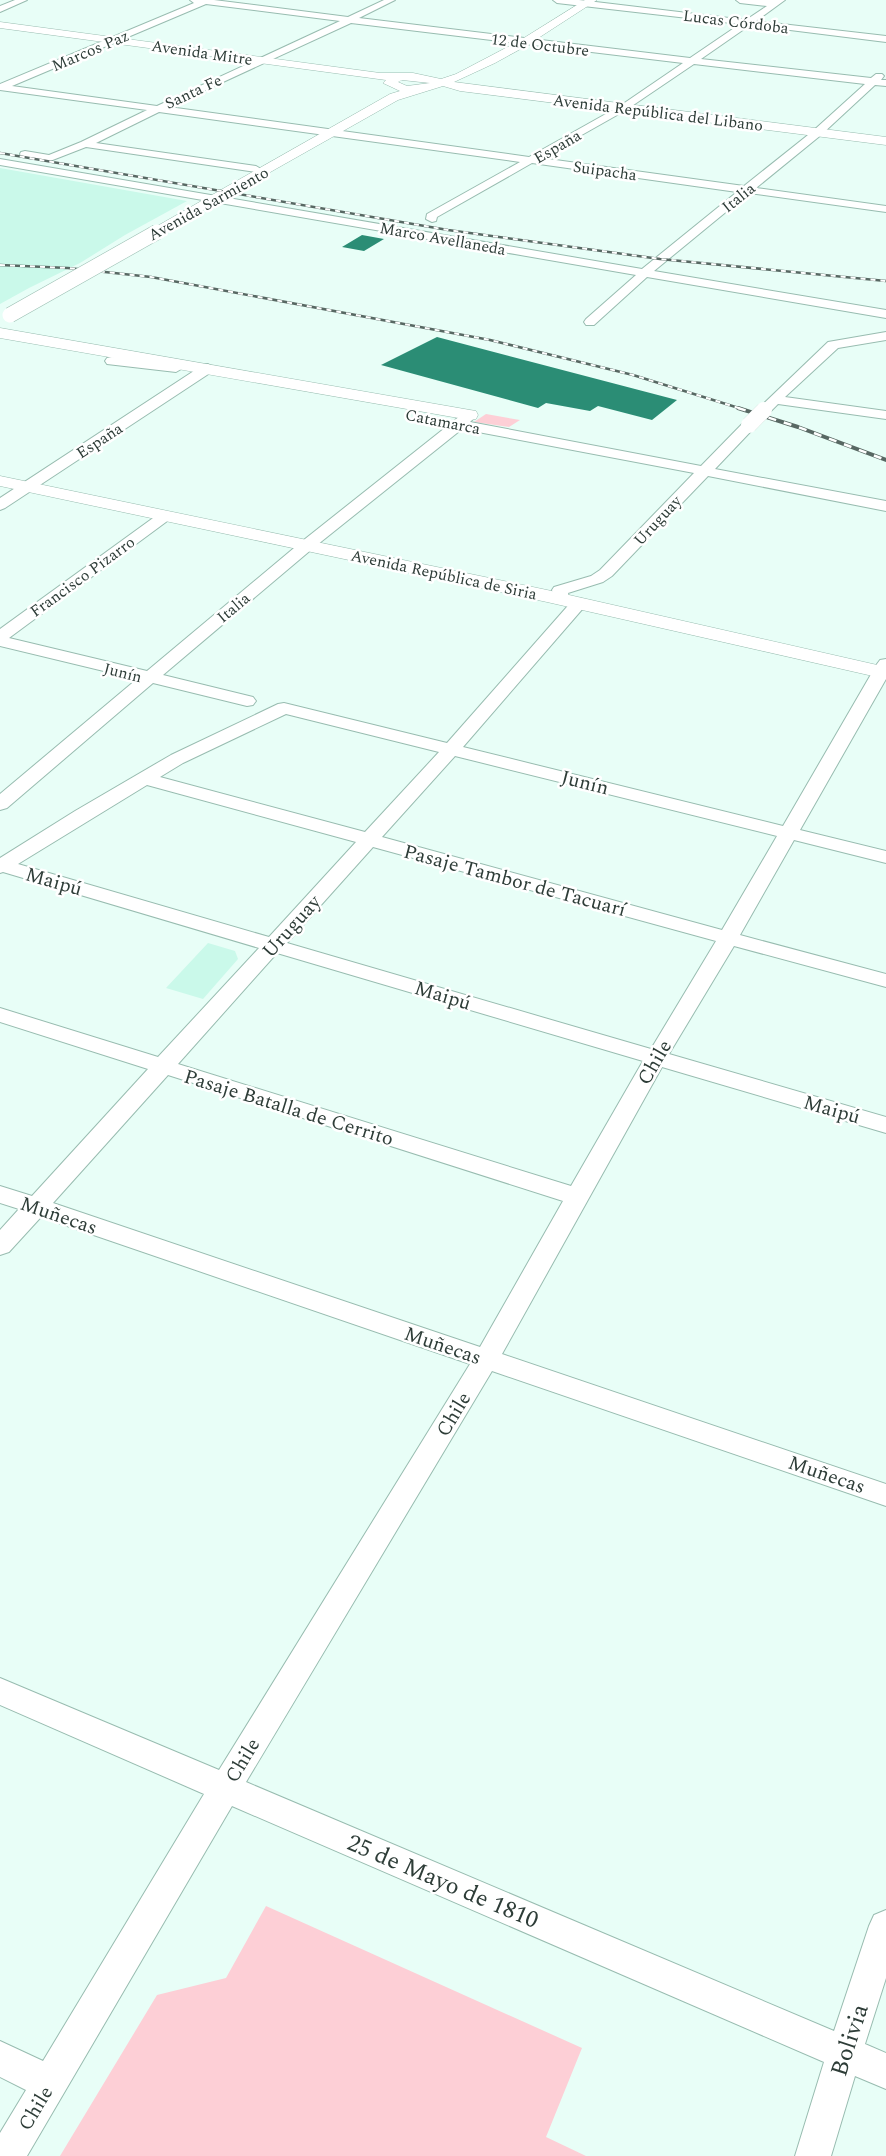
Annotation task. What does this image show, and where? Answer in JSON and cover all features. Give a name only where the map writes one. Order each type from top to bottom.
[{"type":"main road","points":[[459,82],[518,41],[584,1]]},
{"type":"main road","name":"Avenida Mitre","points":[[0,26],[374,78],[392,86],[412,81]]},
{"type":"main road","points":[[412,81],[459,71],[518,41]]},
{"type":"main road","name":"Avenida Mitre","points":[[259,62],[412,81]]},
{"type":"main road","name":"Avenida Sarmiento","points":[[3,325],[151,231],[329,131],[389,93],[392,86],[390,81],[412,81]]},
{"type":"main road","name":"Avenida República del Libano","points":[[412,81],[459,82],[623,108],[886,141]]},
{"type":"main road","name":"Avenida Sarmiento","points":[[208,199],[256,169],[394,98],[412,81]]},
{"type":"main road","name":"Catamarca","points":[[3,325],[112,361],[203,371]]},
{"type":"main road","name":"Catamarca","points":[[3,325],[203,371],[464,420]]},
{"type":"main road","name":"Avenida República de Siria","points":[[0,472],[33,483],[165,516],[311,542]]},
{"type":"main road","name":"Avenida República de Siria","points":[[0,481],[33,483],[567,597],[885,668]]},
{"type":"street","points":[[0,9],[23,0]]},
{"type":"street","name":"12 de Octubre","points":[[194,0],[518,41],[886,83]]},
{"type":"street","name":"Santa Fe","points":[[14,152],[50,158],[85,144],[391,0]]},
{"type":"street","name":"Lucas Córdoba","points":[[557,0],[584,1],[886,39]]},
{"type":"street","points":[[740,0],[778,2]]},
{"type":"street","name":"Marcos Paz","points":[[1,87],[206,1]]},
{"type":"street","name":"España","points":[[432,219],[431,216],[623,108],[778,2]]},
{"type":"street","name":"Italia","points":[[590,322],[645,272],[748,190],[886,71]]},
{"type":"street","name":"Suipacha","points":[[1,87],[886,208]]},
{"type":"street","points":[[85,144],[256,169]]},
{"type":"street","name":"Marco Avellaneda","points":[[0,162],[886,314]]},
{"type":"street","points":[[872,311],[886,297]]},
{"type":"street","points":[[775,400],[833,345],[886,336]]},
{"type":"street","name":"España","points":[[0,505],[203,371]]},
{"type":"street","points":[[775,400],[886,415]]},
{"type":"street","name":"Uruguay","points":[[0,1246],[451,749],[567,597],[606,573],[703,470],[775,400]]},
{"type":"street","name":"Italia","points":[[0,804],[311,542],[464,420]]},
{"type":"street","name":"Catamarca","points":[[464,420],[886,506]]},
{"type":"street","name":"Francisco Pizarro","points":[[0,637],[165,516]]},
{"type":"street","name":"Junín","points":[[0,641],[247,701]]},
{"type":"street","name":"Chile","points":[[7,2156],[225,1788],[486,1359],[656,1058],[885,668]]},
{"type":"street","name":"Junín","points":[[144,778],[177,759],[284,708],[886,856]]},
{"type":"street","points":[[1,866],[144,778]]},
{"type":"street","name":"Pasaje Tambor de Tacuarí","points":[[144,778],[886,980]]},
{"type":"street","name":"Maipú","points":[[1,866],[886,1125]]},
{"type":"street","name":"Pasaje Batalla de Cerrito","points":[[0,1015],[163,1068],[578,1197]]},
{"type":"street","name":"Muñecas","points":[[0,1194],[886,1495]]},
{"type":"street","name":"25 de Mayo de 1810","points":[[0,1692],[886,2071]]},
{"type":"street","name":"Bolivia","points":[[814,2156],[844,2052],[886,1926]]},
{"type":"street","points":[[0,2059],[50,2083]]},
{"type":"shaded area","points":[[0,168],[187,201],[125,235],[80,263],[0,304]]},
{"type":"shaded area","points":[[486,414],[520,420],[509,427],[474,422]]},
{"type":"shaded area","points":[[208,943],[235,951],[238,959],[203,999],[166,988]]},
{"type":"shaded area","points":[[266,1906],[582,2048],[546,2137],[586,2156],[60,2156],[157,1995],[226,1978]]},
{"type":"building","points":[[362,235],[384,239],[364,251],[342,247]]},
{"type":"building","points":[[437,337],[677,400],[652,420],[598,406],[590,411],[546,403],[538,408],[381,365]]},
{"type":"railway","points":[[0,153],[448,230],[660,259],[886,281]]},
{"type":"railway","points":[[0,265],[68,268],[151,277],[490,340],[633,375],[742,409]]},
{"type":"railway","points":[[738,408],[798,427],[886,460]]}]
